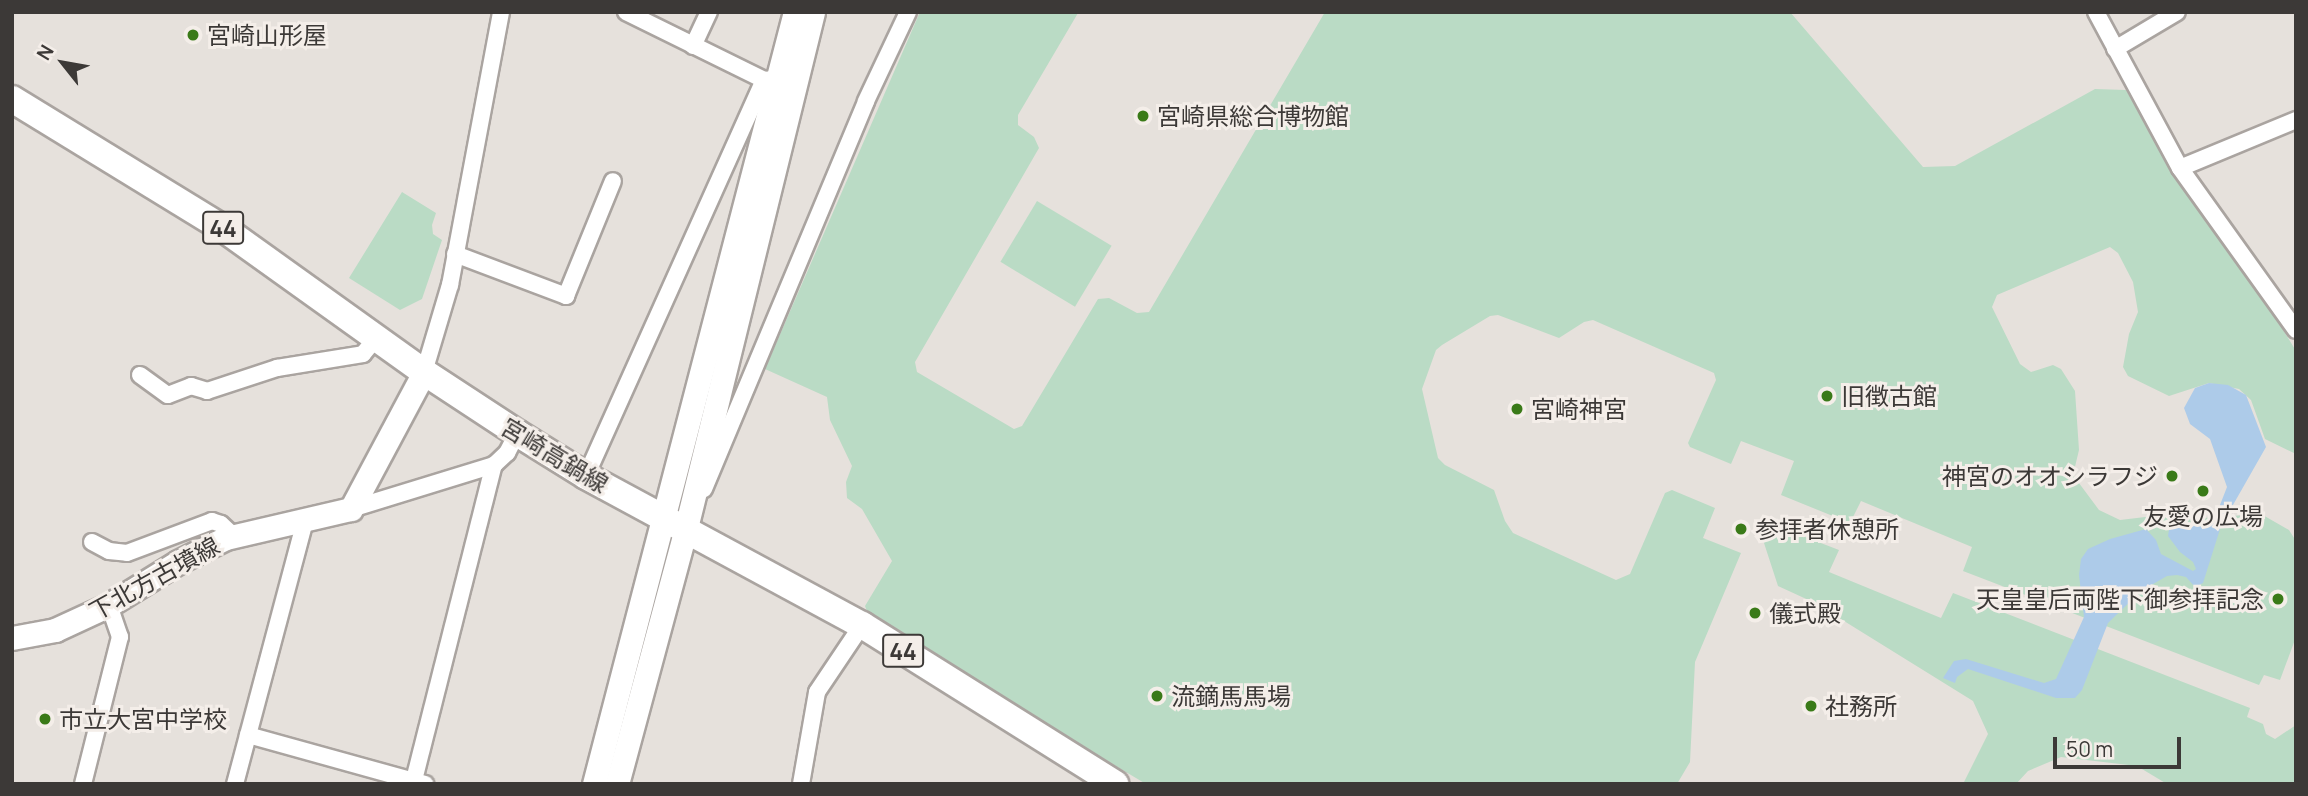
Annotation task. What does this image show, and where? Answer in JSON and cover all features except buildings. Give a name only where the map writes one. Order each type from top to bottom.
[{"type":"main road","points":[[617,784],[770,79],[794,12]]},
{"type":"main road","points":[[594,784],[674,523],[813,12]]},
{"type":"main road","name":"宮崎高鍋線","points":[[12,99],[224,229],[424,372],[586,476],[862,625],[1088,777],[1115,784]]},
{"type":"main road","points":[[351,509],[424,372]]},
{"type":"main road","name":"下北方古墳線","points":[[12,638],[55,630],[109,605],[178,562],[234,536],[351,509]]},
{"type":"street","points":[[424,372],[450,285],[501,12]]},
{"type":"street","points":[[586,476],[770,79],[693,46],[626,12]]},
{"type":"street","points":[[693,46],[709,12]]},
{"type":"street","points":[[674,523],[908,12]]},
{"type":"street","points":[[2096,12],[2180,168],[2296,330]]},
{"type":"street","points":[[2115,49],[2177,12]]},
{"type":"street","points":[[2180,168],[2296,120]]},
{"type":"street","points":[[455,254],[566,296],[613,181]]},
{"type":"street","points":[[140,374],[168,395],[191,386],[207,391],[277,368],[363,354],[376,338]]},
{"type":"street","points":[[258,359],[277,368]]},
{"type":"street","points":[[351,509],[494,465],[507,453],[517,433]]},
{"type":"street","points":[[248,735],[417,783],[494,465]]},
{"type":"street","points":[[235,784],[305,520]]},
{"type":"street","points":[[92,542],[109,551],[127,553],[212,521],[221,524],[234,536]]},
{"type":"street","points":[[83,784],[120,637],[109,605]]},
{"type":"street","points":[[801,784],[817,692],[862,625]]},
{"type":"green space","points":[[920,12],[1078,13],[1018,115],[1018,125],[1034,137],[1039,148],[915,362],[917,372],[1014,429],[1022,426],[1098,299],[1109,298],[1137,313],[1149,312],[1325,12],[1790,12],[1923,167],[1955,166],[2095,89],[2126,90],[2176,177],[2271,310],[2296,351],[2296,454],[2265,439],[2251,400],[2239,389],[2209,383],[2169,396],[2128,376],[2123,367],[2129,334],[2138,312],[2133,282],[2118,253],[2110,247],[1997,295],[1992,307],[2020,364],[2031,372],[2053,365],[2061,369],[2075,391],[2079,450],[2073,475],[2099,510],[2120,520],[2179,513],[2203,518],[2261,514],[2289,530],[2296,541],[2296,637],[2280,680],[2264,675],[2259,685],[1963,571],[1972,547],[1861,501],[1850,523],[1781,495],[1794,461],[1741,441],[1731,464],[1690,447],[1688,443],[1716,380],[1714,373],[1593,320],[1584,322],[1559,338],[1498,315],[1490,316],[1436,350],[1422,389],[1438,458],[1445,465],[1494,490],[1505,521],[1513,533],[1616,580],[1630,574],[1665,493],[1672,490],[1715,508],[1703,538],[1741,553],[1695,662],[1690,762],[1677,784],[1146,784],[870,619],[865,606],[892,561],[862,509],[847,498],[846,482],[852,466],[830,420],[827,397],[765,369]]},
{"type":"green space","points":[[402,192],[436,213],[432,225],[433,234],[442,240],[422,299],[400,310],[349,278]]},
{"type":"green space","points":[[1037,201],[1112,246],[1075,307],[1000,262]]},
{"type":"green space","points":[[1774,525],[1839,550],[1829,572],[1941,618],[1953,593],[2250,708],[2247,717],[2263,724],[2266,734],[2275,739],[2296,725],[2296,784],[2167,784],[2137,766],[2061,757],[2028,771],[2016,784],[1963,784],[1988,734],[1973,701],[1815,603],[1778,586],[1764,543]]},
{"type":"water","points":[[2209,383],[2228,385],[2246,395],[2266,447],[2221,526],[2203,583],[2195,587],[2186,577],[2167,576],[2141,591],[2108,623],[2082,690],[2075,698],[2056,698],[1968,669],[1957,677],[1955,683],[1943,678],[1954,661],[1966,659],[2044,683],[2056,679],[2084,617],[2079,575],[2081,559],[2088,549],[2110,539],[2146,529],[2156,540],[2161,554],[2193,571],[2196,569],[2193,562],[2180,552],[2168,536],[2169,530],[2178,521],[2203,527],[2213,523],[2227,487],[2210,439],[2190,424],[2184,408],[2195,388]]},
{"type":"place","name":"宮崎山形屋","points":[[193,35]]},
{"type":"place","name":"宮崎県総合博物館","points":[[1143,116]]},
{"type":"place","name":"旧徴古館","points":[[1827,396]]},
{"type":"place","name":"宮崎神宮","points":[[1517,409]]},
{"type":"place","name":"神宮のオオシラフジ","points":[[2172,476]]},
{"type":"place","name":"友愛の広場","points":[[2203,491]]},
{"type":"place","name":"参拝者休憩所","points":[[1741,529]]},
{"type":"place","name":"天皇皇后両陛下御参拝記念","points":[[2278,599]]},
{"type":"place","name":"儀式殿","points":[[1755,613]]},
{"type":"place","name":"流鏑馬馬場","points":[[1157,696]]},
{"type":"place","name":"社務所","points":[[1811,706]]},
{"type":"place","name":"市立大宮中学校","points":[[45,719]]}]
